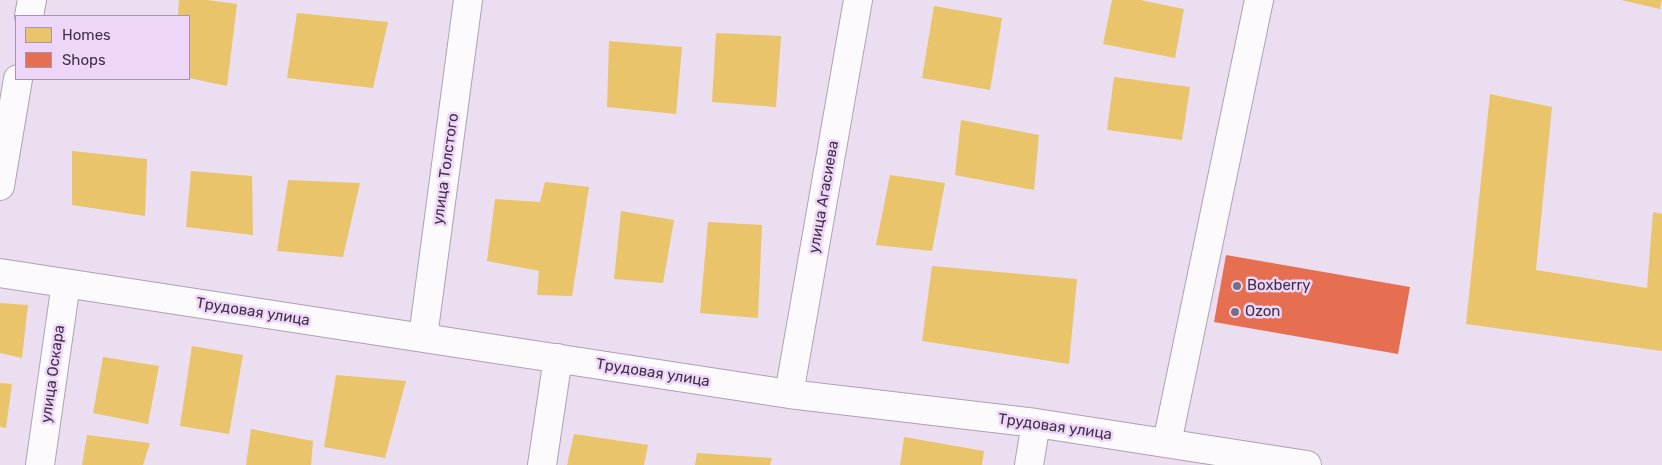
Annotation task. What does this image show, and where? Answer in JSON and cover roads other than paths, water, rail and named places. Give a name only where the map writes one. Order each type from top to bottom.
[{"type":"street","points":[[29,15],[32,0]]},
{"type":"street","name":"улица Толстого","points":[[423,338],[468,0]]},
{"type":"street","name":"улица Агасиева","points":[[789,394],[858,0]]},
{"type":"street","points":[[1167,443],[1259,0]]},
{"type":"street","points":[[0,186],[18,80]]},
{"type":"street","name":"Трудовая улица","points":[[0,273],[789,394],[1036,423],[1307,465]]},
{"type":"street","name":"улица Оскара","points":[[40,465],[66,283]]},
{"type":"street","points":[[542,465],[558,358]]},
{"type":"street","points":[[1029,465],[1036,423]]},
{"type":"place","name":"Boxberry","points":[[1237,286]]},
{"type":"place","name":"Ozon","points":[[1235,312]]}]
